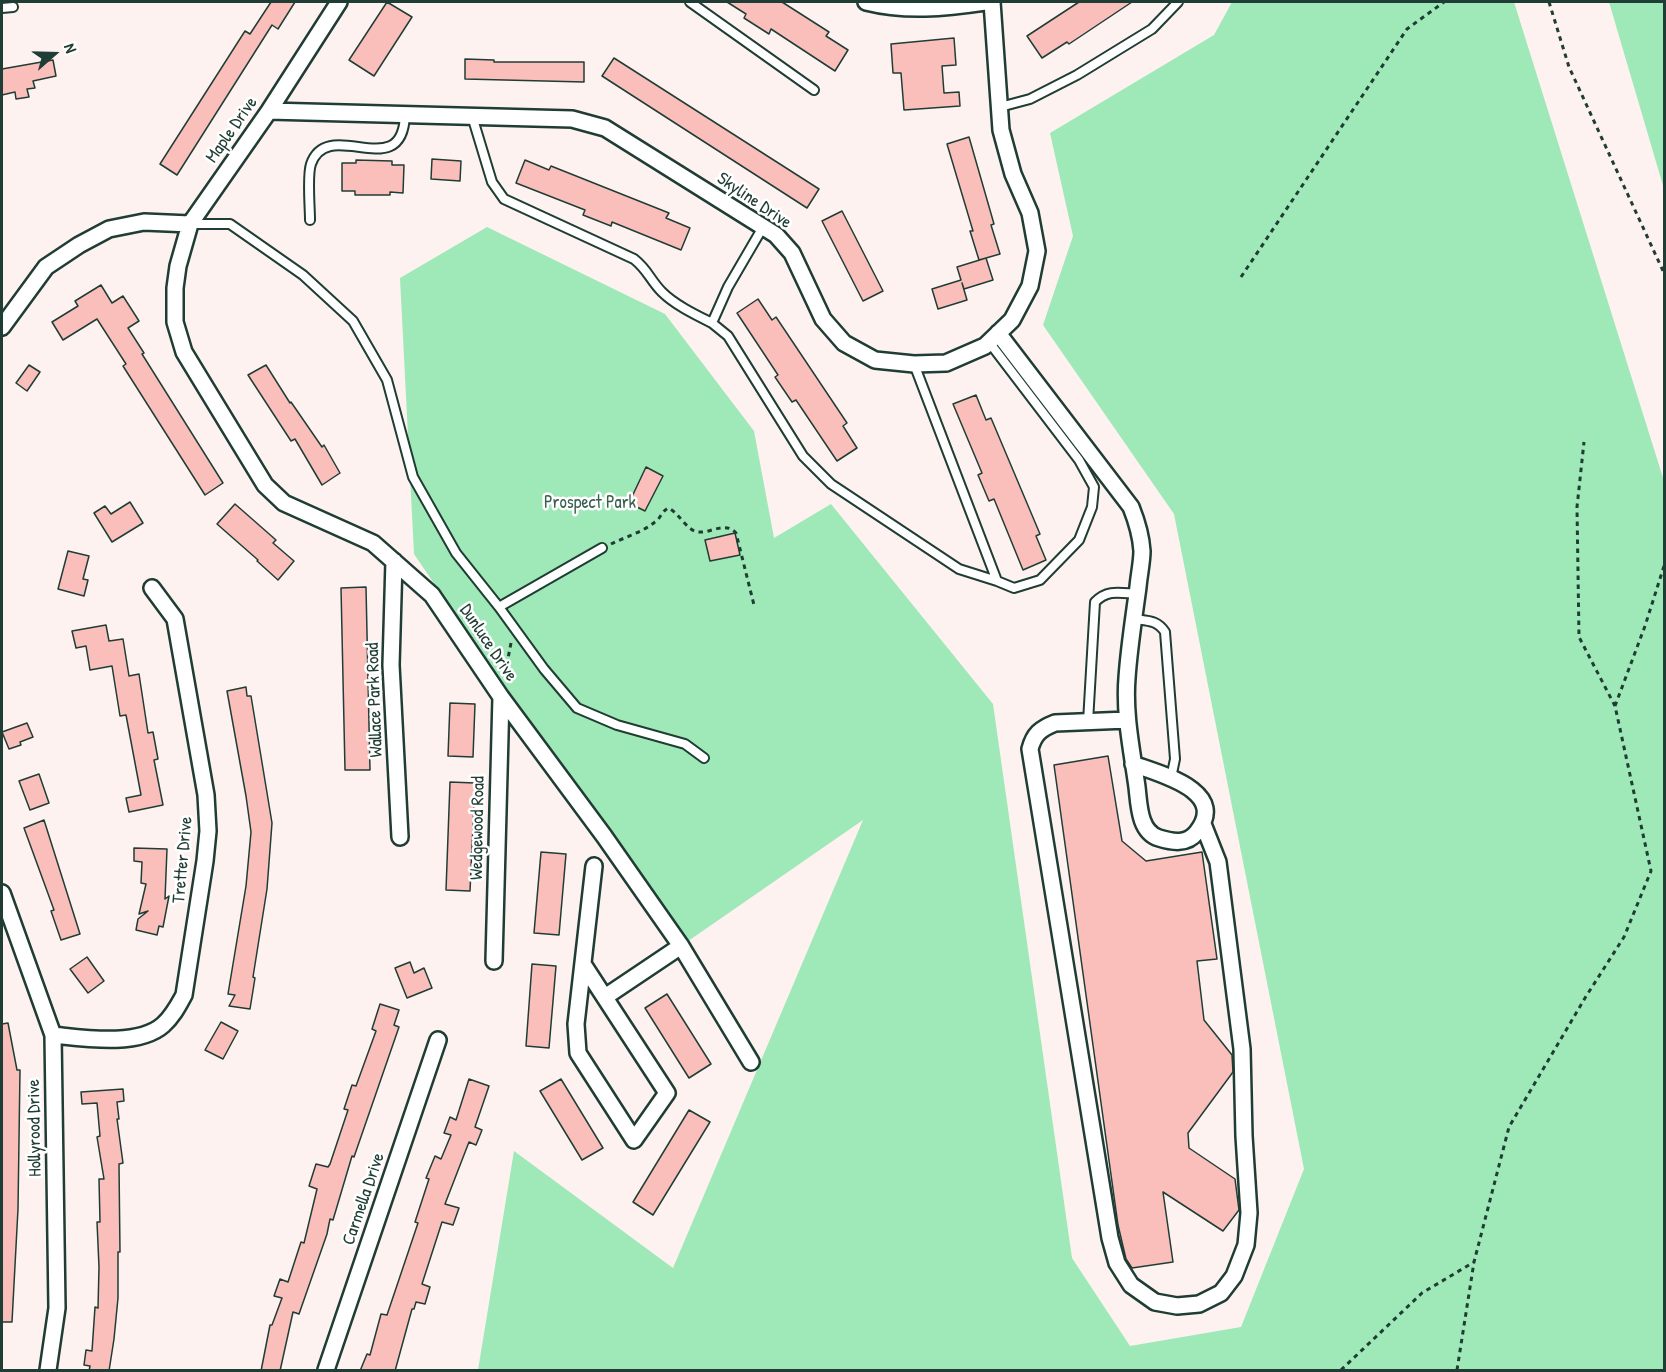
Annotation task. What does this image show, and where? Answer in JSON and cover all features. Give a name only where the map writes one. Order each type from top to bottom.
[{"type":"street","name":"Maple Drive","points":[[175,288],[178,266],[190,224],[269,111],[339,2]]},
{"type":"street","points":[[866,2],[890,8],[948,8],[985,2]]},
{"type":"street","name":"Skyline Drive","points":[[269,111],[572,119],[605,128],[776,235],[792,253],[823,319],[844,343],[875,360],[914,364],[946,363],[985,346],[1012,320],[1030,285],[1037,251],[1030,213],[1013,174],[1001,130],[992,2]]},
{"type":"street","points":[[2,327],[46,267],[109,229],[144,222],[190,224]]},
{"type":"street","name":"Dunluce Drive","points":[[175,288],[175,322],[184,352],[265,485],[284,503],[373,543],[432,595],[501,697],[604,836],[681,946],[752,1062]]},
{"type":"street","points":[[994,338],[1131,507],[1139,528],[1142,553],[1126,680],[1127,720],[1133,764],[1141,819],[1154,836],[1175,843],[1194,836],[1203,824],[1205,810],[1198,793],[1186,784],[1133,764]]},
{"type":"street","name":"Wallace Park Road","points":[[394,561],[391,665],[400,837]]},
{"type":"street","name":"Tretter Drive","points":[[53,1035],[104,1040],[140,1036],[161,1027],[175,1013],[184,995],[205,861],[208,831],[206,795],[174,619],[152,588]]},
{"type":"street","name":"Wedgewood Road","points":[[494,961],[501,697]]},
{"type":"street","points":[[1127,720],[1055,723],[1034,735],[1030,749],[1112,1246],[1117,1263],[1131,1284],[1155,1302],[1177,1306],[1199,1304],[1221,1293],[1234,1276],[1246,1245],[1249,1213],[1242,1049],[1218,862],[1203,824]]},
{"type":"street","points":[[583,964],[667,1093],[634,1140],[578,1053],[576,1024],[594,866]]},
{"type":"street","name":"Hollyrood Drive","points":[[2,893],[53,1035],[57,1308],[48,1371]]},
{"type":"street","points":[[605,997],[681,946]]},
{"type":"street","name":"Carmella Drive","points":[[326,1371],[438,1040]]},
{"type":"lane","points":[[690,2],[814,90]]},
{"type":"lane","points":[[1000,107],[1030,99],[1077,75],[1152,29],[1178,2]]},
{"type":"lane","points":[[2,8],[13,7]]},
{"type":"lane","points":[[310,220],[310,165],[317,153],[328,146],[339,145],[390,148],[399,141],[404,130],[405,114]]},
{"type":"lane","points":[[472,116],[492,182],[504,199],[634,259],[645,267],[661,292],[712,323],[728,336],[803,456],[831,484],[959,569],[1014,588],[1040,580],[1080,540],[1092,507],[1094,487],[1079,459],[994,338]]},
{"type":"lane","points":[[190,224],[230,224],[303,275],[353,321],[387,380],[413,477],[456,553],[544,669],[577,708],[617,725],[685,744],[704,758]]},
{"type":"lane","points":[[712,323],[728,287],[763,227]]},
{"type":"lane","points":[[914,364],[997,581]]},
{"type":"lane","points":[[499,607],[602,548]]},
{"type":"lane","points":[[1088,722],[1095,602],[1102,595],[1111,593],[1137,594]]},
{"type":"lane","points":[[1134,619],[1154,621],[1160,624],[1165,632],[1175,759],[1171,778]]},
{"type":"path","points":[[1241,277],[1407,29],[1444,2]]},
{"type":"path","points":[[1549,2],[1569,67],[1665,273]]},
{"type":"path","points":[[1457,1371],[1474,1262],[1509,1127],[1585,998],[1624,938],[1651,871],[1615,706],[1579,637],[1577,507],[1584,442]]},
{"type":"path","points":[[602,548],[650,526],[658,520],[663,510],[668,508],[673,510],[693,531],[732,528],[736,533],[754,605]]},
{"type":"path","points":[[1615,706],[1665,566]]},
{"type":"path","points":[[501,697],[514,627]]},
{"type":"path","points":[[1341,1371],[1422,1293],[1474,1262]]},
{"type":"green space","name":"Prospect Park","points":[[1232,2],[1514,2],[1664,481],[1664,1370],[478,1370],[514,1151],[673,1268],[863,820],[681,946],[414,554],[400,278],[487,227],[665,314],[754,431],[774,538],[831,504],[993,704],[1072,1258],[1130,1346],[1241,1327],[1304,1169],[1174,514],[1043,325],[1073,236],[1050,133],[1214,35]]},
{"type":"green space","points":[[1609,2],[1664,2],[1664,189]]},
{"type":"building","points":[[271,2],[295,2],[278,29],[272,25],[177,175],[160,164],[245,31],[250,34]]},
{"type":"building","points":[[387,2],[412,17],[374,76],[349,60]]},
{"type":"building","points":[[727,2],[782,2],[829,32],[826,36],[848,50],[835,71],[771,29],[769,34],[744,18],[746,14]]},
{"type":"building","points":[[1079,2],[1132,2],[1069,44],[1067,42],[1042,58],[1027,36]]},
{"type":"building","points":[[954,38],[956,65],[942,66],[944,93],[959,92],[960,106],[904,110],[901,73],[893,73],[891,44]]},
{"type":"building","points":[[614,58],[819,189],[807,208],[602,76]]},
{"type":"building","points":[[465,59],[494,60],[494,62],[584,62],[584,82],[465,79]]},
{"type":"building","points":[[53,60],[56,76],[33,81],[35,88],[27,89],[29,97],[16,99],[15,92],[2,95],[2,69]]},
{"type":"building","points":[[969,137],[994,224],[991,225],[1000,254],[979,260],[970,231],[973,231],[947,144]]},
{"type":"building","points":[[432,159],[461,161],[460,181],[431,179]]},
{"type":"building","points":[[356,160],[392,161],[392,165],[404,165],[403,193],[355,195],[355,191],[342,191],[342,163],[356,163]]},
{"type":"building","points":[[525,160],[549,170],[551,166],[669,213],[666,218],[690,228],[681,250],[612,222],[611,226],[583,215],[585,210],[516,183]]},
{"type":"building","points":[[842,211],[883,291],[863,301],[822,221]]},
{"type":"building","points":[[986,258],[993,280],[964,289],[962,283],[967,300],[938,309],[932,289],[961,280],[957,267]]},
{"type":"building","points":[[101,285],[112,303],[123,296],[139,321],[128,328],[223,483],[205,495],[123,366],[126,364],[97,319],[63,340],[52,322],[78,306],[75,301]]},
{"type":"building","points":[[758,299],[772,320],[776,317],[847,423],[843,426],[857,448],[837,461],[796,400],[792,402],[775,377],[778,375],[737,313]]},
{"type":"building","points":[[29,365],[40,372],[27,391],[16,383]]},
{"type":"building","points":[[266,365],[290,403],[322,447],[324,445],[340,473],[322,485],[295,439],[291,441],[248,375]]},
{"type":"building","points":[[976,395],[986,420],[991,418],[1040,534],[1036,536],[1046,560],[1023,570],[994,499],[989,501],[978,475],[982,473],[953,404]]},
{"type":"building","points":[[646,467],[663,476],[645,511],[629,503]]},
{"type":"building","points":[[130,502],[143,523],[112,542],[94,513],[105,506],[111,514]]},
{"type":"building","points":[[235,504],[276,540],[273,543],[294,561],[278,580],[217,524]]},
{"type":"building","points":[[735,533],[740,555],[710,561],[705,540]]},
{"type":"building","points":[[68,551],[89,556],[83,579],[88,580],[84,596],[58,589]]},
{"type":"building","points":[[366,587],[370,770],[345,770],[341,588]]},
{"type":"building","points":[[106,625],[109,641],[123,639],[129,676],[139,674],[148,733],[153,732],[158,759],[154,760],[163,805],[129,812],[126,798],[141,795],[126,715],[120,716],[112,666],[90,670],[86,646],[76,648],[72,631]]},
{"type":"building","points":[[246,687],[247,696],[251,696],[272,823],[267,889],[250,1009],[229,1006],[235,995],[228,994],[246,886],[251,832],[227,691]]},
{"type":"building","points":[[450,703],[475,704],[473,757],[448,756]]},
{"type":"building","points":[[27,723],[33,737],[9,749],[2,732]]},
{"type":"building","points":[[1108,756],[1122,841],[1146,861],[1202,852],[1217,959],[1197,961],[1204,1020],[1232,1055],[1233,1072],[1188,1133],[1189,1148],[1235,1179],[1239,1210],[1223,1231],[1163,1192],[1173,1262],[1132,1268],[1126,1259],[1118,1225],[1054,765]]},
{"type":"building","points":[[39,774],[49,803],[30,810],[19,781]]},
{"type":"building","points":[[450,782],[475,783],[470,891],[446,890]]},
{"type":"building","points":[[44,820],[80,934],[61,940],[51,911],[54,910],[24,828]]},
{"type":"building","points":[[134,848],[167,849],[165,899],[169,896],[163,927],[159,926],[157,935],[136,930],[138,919],[148,911],[139,914],[146,884],[141,883],[142,862],[134,861]]},
{"type":"building","points":[[541,852],[566,854],[559,935],[534,933]]},
{"type":"building","points":[[87,957],[104,981],[88,993],[70,969]]},
{"type":"building","points":[[410,962],[414,973],[424,968],[432,988],[407,998],[395,968]]},
{"type":"building","points":[[532,964],[556,966],[549,1048],[526,1046]]},
{"type":"building","points":[[667,994],[711,1064],[689,1078],[645,1008]]},
{"type":"building","points":[[380,1004],[399,1010],[394,1025],[399,1027],[354,1157],[352,1156],[333,1220],[330,1219],[327,1234],[299,1314],[293,1312],[280,1371],[261,1371],[270,1325],[272,1325],[282,1298],[274,1296],[280,1279],[288,1282],[301,1242],[304,1243],[317,1189],[309,1186],[316,1164],[328,1167],[330,1164],[348,1110],[344,1109],[352,1085],[356,1086],[376,1031],[372,1029]]},
{"type":"building","points":[[221,1022],[238,1031],[223,1059],[205,1050]]},
{"type":"building","points":[[8,1023],[17,1070],[20,1070],[18,1209],[12,1322],[2,1322],[2,1024]]},
{"type":"building","points":[[469,1079],[489,1086],[475,1127],[482,1130],[476,1145],[469,1142],[445,1204],[459,1208],[453,1225],[442,1222],[422,1284],[430,1287],[425,1304],[416,1302],[412,1309],[395,1371],[360,1371],[367,1354],[370,1355],[381,1314],[387,1315],[418,1223],[415,1222],[429,1179],[426,1178],[435,1156],[441,1159],[451,1135],[444,1133],[450,1117],[456,1120]]},
{"type":"building","points":[[561,1079],[603,1148],[582,1160],[540,1091]]},
{"type":"building","points":[[123,1089],[124,1101],[117,1102],[123,1163],[119,1164],[120,1252],[118,1252],[118,1298],[114,1339],[109,1371],[89,1371],[90,1366],[84,1365],[86,1350],[92,1351],[95,1307],[98,1308],[99,1179],[104,1179],[97,1137],[100,1136],[97,1103],[82,1104],[81,1092]]},
{"type":"building","points":[[689,1110],[710,1122],[653,1215],[633,1202]]}]
